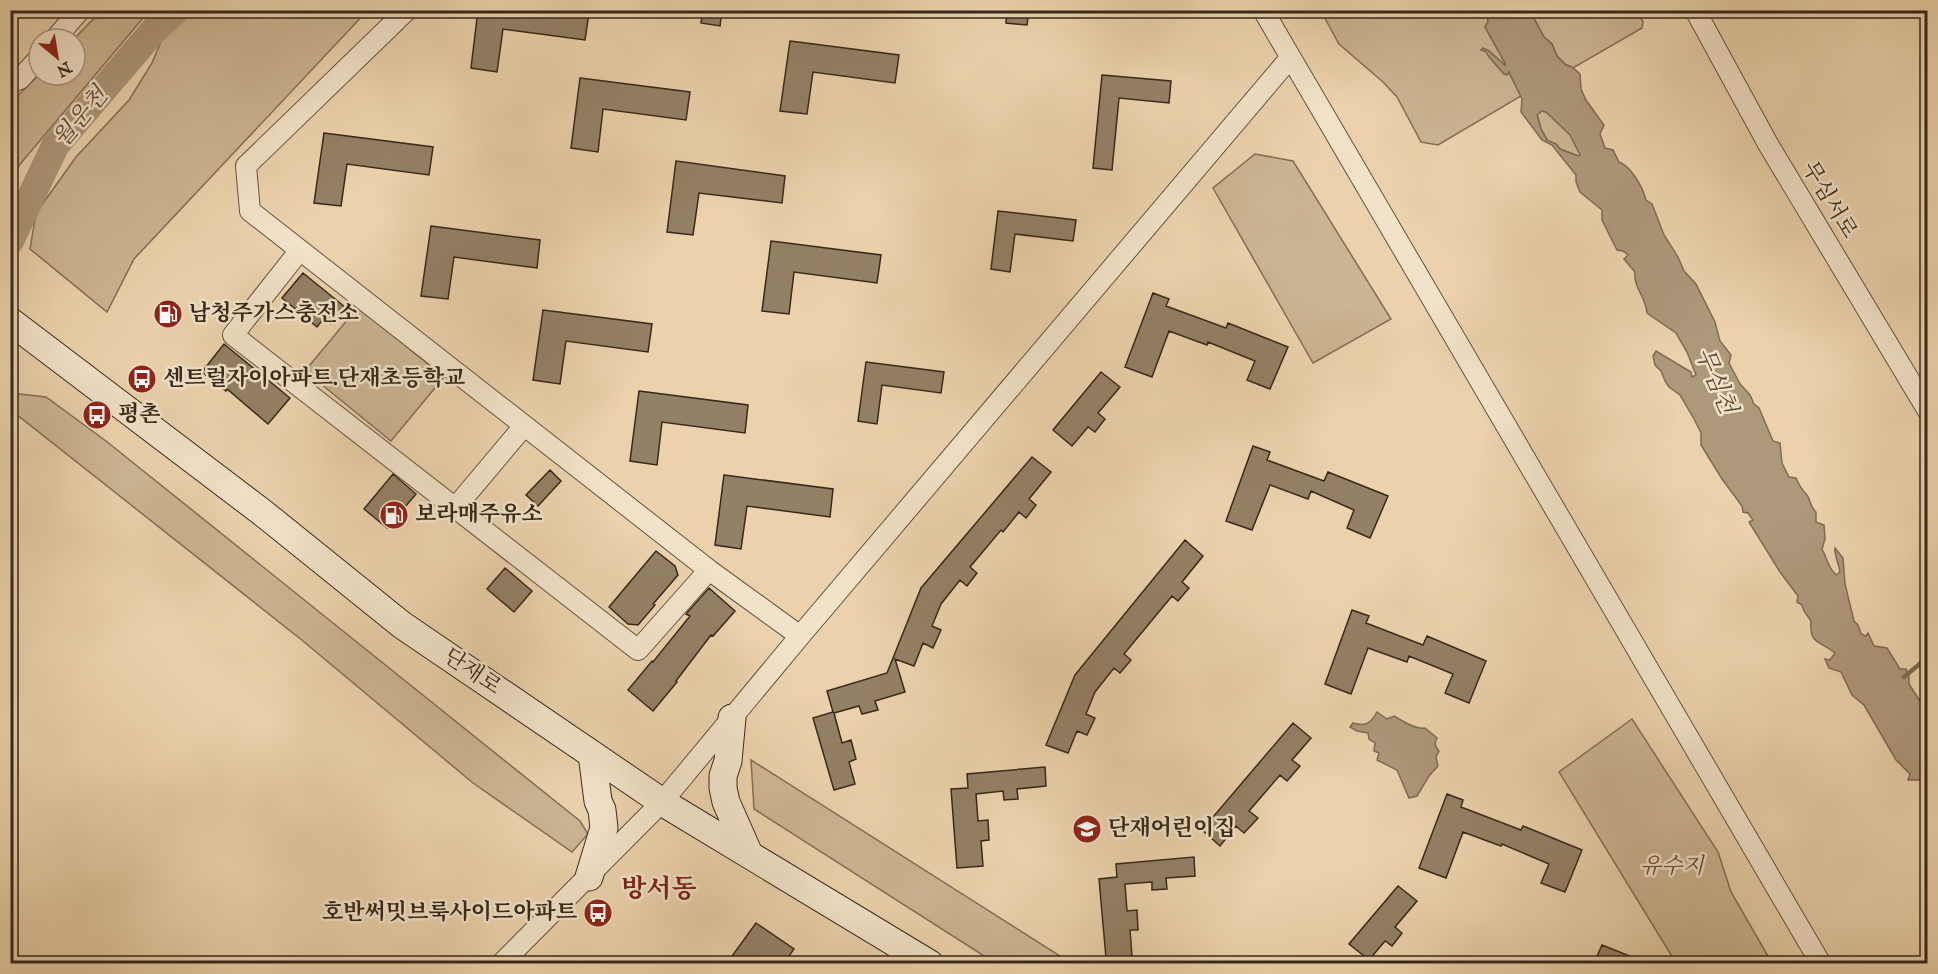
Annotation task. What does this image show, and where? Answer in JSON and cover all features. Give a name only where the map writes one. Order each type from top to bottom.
[{"type":"street","points":[[65,27],[80,10]]},
{"type":"street","points":[[407,10],[246,166],[250,211],[709,570],[800,636]]},
{"type":"street","points":[[1263,10],[1821,963]]},
{"type":"street","name":"무심서로","points":[[1695,10],[1768,144],[1928,411]]},
{"type":"street","points":[[501,963],[662,802],[1290,58]]},
{"type":"street","points":[[10,82],[20,80],[27,72]]},
{"type":"street","points":[[300,250],[232,335],[638,650],[709,570]]},
{"type":"street","name":"단재로","points":[[10,321],[262,513],[402,625],[662,802],[930,963]]},
{"type":"street","points":[[455,508],[524,426]]},
{"type":"street","points":[[732,718],[723,788],[726,802],[749,854]]},
{"type":"street","points":[[589,876],[604,828],[592,754]]},
{"type":"green space","points":[[102,10],[149,11],[87,85],[86,27]]},
{"type":"green space","points":[[1476,10],[1480,17],[1482,11],[1487,11],[1488,22],[1485,27],[1504,65],[1489,51],[1486,52],[1504,74],[1508,71],[1521,96],[1438,145],[1421,142],[1397,97],[1339,44],[1321,11]]},
{"type":"green space","points":[[191,11],[367,11],[134,259],[107,312],[30,249],[36,213],[76,157],[129,100],[152,63],[162,39]]},
{"type":"green space","points":[[1530,11],[1637,11],[1643,22],[1642,28],[1573,68],[1557,56],[1552,44],[1544,37]]},
{"type":"green space","points":[[27,86],[85,87],[11,175],[11,103]]},
{"type":"green space","points":[[1542,111],[1570,134],[1581,155],[1560,149],[1556,144],[1548,141],[1541,129],[1537,114]]},
{"type":"green space","points":[[1255,154],[1293,161],[1391,319],[1313,363],[1213,188]]},
{"type":"green space","points":[[358,307],[444,377],[391,441],[305,371]]},
{"type":"green space","points":[[10,393],[46,397],[106,441],[580,821],[588,834],[572,852],[473,783],[303,641],[11,410]]},
{"type":"green space","name":"유수지","points":[[1632,719],[1718,852],[1731,892],[1772,963],[1676,963],[1559,772]]},
{"type":"green space","points":[[751,760],[1071,963],[995,963],[754,809]]},
{"type":"water","name":"무심천","points":[[1484,11],[1530,11],[1544,37],[1552,44],[1557,56],[1580,74],[1581,89],[1586,100],[1604,125],[1600,134],[1605,148],[1613,150],[1619,162],[1632,173],[1646,200],[1652,204],[1664,235],[1684,271],[1696,284],[1715,322],[1720,341],[1731,355],[1729,363],[1740,384],[1759,408],[1773,441],[1780,443],[1782,463],[1789,477],[1796,478],[1816,512],[1816,522],[1824,525],[1825,539],[1822,549],[1829,566],[1836,575],[1840,572],[1835,548],[1843,558],[1845,584],[1854,621],[1861,634],[1866,636],[1868,633],[1874,646],[1887,648],[1900,669],[1906,669],[1909,684],[1927,712],[1927,786],[1923,780],[1908,780],[1910,774],[1896,760],[1864,705],[1852,695],[1841,672],[1829,668],[1825,659],[1830,660],[1835,653],[1814,638],[1811,621],[1802,605],[1797,602],[1798,596],[1749,522],[1753,520],[1748,513],[1743,512],[1742,506],[1701,445],[1701,433],[1680,395],[1669,387],[1661,371],[1655,365],[1653,356],[1656,351],[1691,372],[1692,377],[1696,375],[1676,333],[1647,313],[1636,282],[1635,272],[1624,259],[1628,255],[1617,250],[1602,220],[1602,210],[1580,192],[1576,175],[1552,145],[1542,140],[1521,112],[1522,99],[1509,72],[1507,75],[1504,74],[1486,52],[1481,50],[1483,48],[1489,51],[1505,65],[1485,27],[1488,22],[1487,12]],"holes":[[[1542,111],[1546,112],[1570,135],[1580,155],[1560,149],[1556,144],[1547,140],[1537,115]]]},
{"type":"water","points":[[1377,712],[1387,719],[1394,716],[1405,723],[1425,728],[1437,738],[1435,743],[1439,751],[1436,757],[1438,766],[1417,796],[1409,798],[1397,770],[1377,760],[1379,753],[1374,751],[1375,743],[1369,739],[1368,733],[1350,727],[1353,723],[1361,725],[1367,723]]},
{"type":"building","points":[[478,10],[573,10],[589,13],[585,40],[503,29],[497,72],[471,68]]},
{"type":"building","points":[[703,10],[722,10],[720,26],[701,23]]},
{"type":"building","points":[[1007,10],[1029,10],[1027,25],[1006,23]]},
{"type":"building","points":[[790,41],[899,55],[895,83],[813,72],[807,114],[780,111]]},
{"type":"building","points":[[1102,75],[1171,81],[1169,103],[1119,98],[1112,170],[1093,168]]},
{"type":"building","points":[[580,78],[690,92],[686,120],[603,109],[598,152],[571,148]]},
{"type":"building","points":[[324,133],[433,147],[429,175],[347,164],[341,206],[314,203]]},
{"type":"building","points":[[676,161],[785,176],[782,203],[699,193],[693,235],[667,232]]},
{"type":"building","points":[[998,211],[1076,220],[1073,241],[1015,234],[1010,272],[991,269]]},
{"type":"building","points":[[431,226],[540,240],[537,268],[454,257],[448,299],[421,296]]},
{"type":"building","points":[[771,241],[881,255],[877,283],[794,272],[789,314],[762,311]]},
{"type":"building","points":[[303,273],[345,307],[331,324],[324,318],[317,327],[282,298]]},
{"type":"building","points":[[1153,293],[1169,299],[1166,306],[1226,328],[1228,323],[1288,347],[1270,389],[1247,380],[1255,361],[1208,342],[1207,345],[1169,331],[1152,377],[1125,367]]},
{"type":"building","points":[[543,310],[652,324],[648,352],[566,341],[560,384],[533,380]]},
{"type":"building","points":[[224,344],[290,398],[268,424],[227,389],[226,391],[202,372]]},
{"type":"building","points":[[866,362],[944,372],[941,393],[882,385],[877,424],[858,421]]},
{"type":"building","points":[[1101,372],[1120,387],[1098,413],[1105,419],[1095,432],[1088,427],[1072,446],[1053,430]]},
{"type":"building","points":[[639,391],[748,405],[745,433],[662,422],[657,465],[630,461]]},
{"type":"building","points":[[1253,446],[1270,452],[1267,460],[1324,481],[1328,472],[1388,496],[1370,538],[1347,528],[1354,510],[1311,491],[1308,499],[1270,485],[1252,530],[1226,521]]},
{"type":"building","points":[[1032,457],[1051,472],[1029,499],[1036,505],[1026,518],[1019,512],[1003,532],[1001,530],[970,567],[977,573],[967,586],[960,580],[941,604],[932,626],[941,630],[933,648],[923,643],[914,666],[895,659],[905,692],[875,701],[878,710],[862,714],[859,706],[834,713],[842,743],[851,740],[856,759],[849,762],[855,784],[834,790],[813,718],[833,712],[827,691],[887,673],[921,588]]},
{"type":"building","points":[[550,470],[561,481],[538,506],[526,495]]},
{"type":"building","points":[[393,474],[416,494],[387,528],[364,509]]},
{"type":"building","points":[[724,475],[833,489],[830,517],[747,506],[741,549],[715,545]]},
{"type":"building","points":[[1185,540],[1203,556],[1182,582],[1189,588],[1178,601],[1172,596],[1124,654],[1131,660],[1120,673],[1114,668],[1095,692],[1086,714],[1095,718],[1087,735],[1077,731],[1068,753],[1046,745],[1075,675]]},
{"type":"building","points":[[656,551],[675,566],[678,575],[638,625],[628,624],[609,607]]},
{"type":"building","points":[[505,568],[532,591],[514,612],[487,589]]},
{"type":"building","points":[[709,588],[735,611],[713,636],[711,635],[653,711],[628,690],[690,616],[686,614]]},
{"type":"building","points":[[1352,610],[1369,616],[1366,623],[1423,645],[1427,636],[1486,661],[1469,703],[1445,693],[1453,674],[1409,656],[1407,662],[1368,648],[1351,694],[1325,684]]},
{"type":"building","points":[[1293,723],[1311,738],[1292,760],[1300,766],[1287,781],[1280,775],[1249,811],[1258,818],[1244,833],[1236,826],[1220,846],[1202,830]]},
{"type":"building","points":[[1045,767],[1046,786],[1017,789],[1018,799],[1004,800],[1003,791],[976,794],[978,821],[988,820],[989,840],[981,841],[983,866],[957,868],[951,789],[968,788],[967,774]]},
{"type":"building","points":[[1447,794],[1463,800],[1461,807],[1521,830],[1523,826],[1582,850],[1565,892],[1541,883],[1549,864],[1502,844],[1501,846],[1463,832],[1446,878],[1419,868]]},
{"type":"building","points":[[1194,857],[1195,876],[1166,878],[1167,889],[1152,890],[1152,882],[1125,884],[1127,911],[1137,910],[1138,930],[1130,930],[1132,956],[1106,958],[1099,879],[1117,877],[1116,864]]},
{"type":"building","points":[[1398,886],[1417,901],[1395,927],[1402,933],[1392,946],[1385,941],[1369,960],[1349,944]]},
{"type":"building","points":[[756,923],[794,949],[784,963],[727,963]]},
{"type":"building","points":[[1602,945],[1647,963],[1594,963]]},
{"type":"waterway","name":"월운천","points":[[10,241],[55,146],[155,29],[176,10]]},
{"type":"waterway","points":[[1904,677],[1928,657]]},
{"type":"place","name":"남청주가스충전소","points":[[168,314]]},
{"type":"place","name":"센트럴자이아파트.단재초등학교","points":[[142,379]]},
{"type":"place","name":"평촌","points":[[97,415]]},
{"type":"place","name":"보라매주유소","points":[[394,515]]},
{"type":"place","name":"단재어린이집","points":[[1087,829]]},
{"type":"place","name":"호반써밋브룩사이드아파트","points":[[598,913]]},
{"type":"district","name":"방서동","points":[[659,889]]}]
